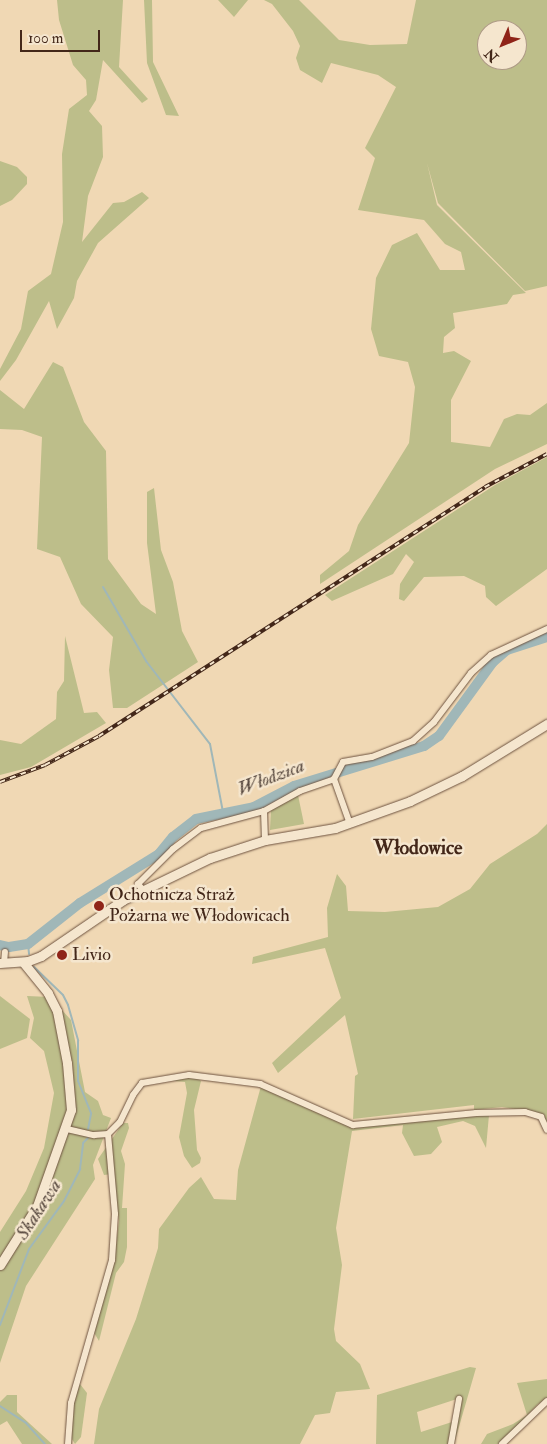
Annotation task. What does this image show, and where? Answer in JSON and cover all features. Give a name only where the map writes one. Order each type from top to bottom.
[{"type":"street","points":[[143,890],[138,884],[172,849],[201,828],[264,811],[300,791],[334,777],[341,764],[372,758],[413,741],[440,716],[471,673],[491,655],[547,629]]},
{"type":"street","points":[[3,958],[23,962],[51,950],[143,890],[210,858],[265,840],[350,824],[435,790],[547,724]]},
{"type":"street","points":[[334,777],[350,824]]},
{"type":"street","points":[[264,811],[265,840]]},
{"type":"street","points":[[0,1265],[37,1206],[71,1130],[72,1097],[57,1011],[48,993],[23,962]]},
{"type":"street","points":[[71,1130],[104,1134],[120,1122],[141,1080],[189,1074],[260,1084],[353,1125],[476,1113],[525,1112],[541,1117],[547,1130]]},
{"type":"street","points":[[68,1444],[71,1403],[112,1260],[116,1214],[104,1134]]},
{"type":"street","points":[[451,1444],[460,1399]]},
{"type":"street","points":[[502,1444],[547,1401]]},
{"type":"green space","points":[[57,0],[123,0],[119,67],[148,99],[142,103],[103,60],[96,100],[89,111],[102,126],[103,157],[88,196],[82,242],[113,203],[124,202],[142,192],[149,198],[98,243],[77,281],[74,298],[57,329],[49,301],[16,360],[0,381],[0,369],[21,329],[28,291],[51,274],[63,222],[62,154],[69,109],[87,95],[86,80],[73,65],[59,20]]},
{"type":"green space","points":[[144,0],[152,0],[153,62],[179,116],[166,115],[147,63]]},
{"type":"green space","points":[[218,0],[248,0],[234,17]]},
{"type":"green space","points":[[264,0],[299,0],[339,40],[370,45],[407,44],[416,0],[547,0],[547,286],[525,291],[438,203],[427,163],[437,205],[526,293],[513,295],[507,304],[453,313],[455,328],[444,337],[443,353],[454,351],[471,361],[451,400],[451,442],[490,447],[504,419],[517,414],[530,415],[547,403],[547,444],[495,469],[320,584],[320,575],[349,551],[358,525],[409,443],[415,387],[408,362],[379,356],[371,329],[376,278],[392,245],[417,233],[440,270],[465,270],[461,252],[445,244],[424,220],[358,210],[375,158],[365,148],[396,87],[378,75],[331,63],[322,83],[300,70],[296,58],[300,46],[293,31],[272,4]]},
{"type":"green space","points":[[0,161],[17,167],[27,177],[27,184],[12,200],[0,206]]},
{"type":"green space","points":[[53,362],[63,367],[84,422],[106,451],[108,559],[141,604],[156,614],[147,543],[147,492],[154,488],[161,550],[173,582],[182,631],[198,662],[127,708],[113,708],[109,670],[113,637],[81,604],[60,557],[37,549],[42,437],[22,430],[0,429],[0,390],[24,409]]},
{"type":"green space","points":[[547,457],[547,569],[496,606],[486,597],[485,586],[464,576],[424,577],[404,601],[399,599],[400,584],[414,562],[406,554],[393,574],[332,601],[325,595],[495,485]]},
{"type":"green space","points":[[65,636],[84,713],[97,712],[106,723],[31,767],[0,775],[0,740],[21,744],[56,719],[57,692],[64,681]]},
{"type":"green space","points":[[298,795],[304,824],[270,830],[271,809]]},
{"type":"green space","points":[[547,824],[547,1122],[536,1112],[502,1107],[474,1110],[474,1105],[353,1119],[355,1076],[358,1074],[345,1015],[278,1073],[272,1063],[341,998],[325,948],[252,964],[253,957],[328,937],[327,908],[337,874],[346,886],[348,911],[385,912],[438,907],[470,889],[490,864],[537,834]]},
{"type":"green space","points":[[0,996],[30,1019],[27,1038],[0,1049]]},
{"type":"green space","points":[[27,996],[50,997],[71,1020],[85,1092],[98,1101],[103,1115],[111,1118],[93,1165],[95,1179],[26,1286],[0,1363],[0,1232],[26,1191],[44,1148],[54,1093],[44,1051],[30,1038],[34,1018]]},
{"type":"green space","points":[[194,1076],[201,1081],[194,1110],[197,1150],[201,1158],[200,1163],[192,1168],[184,1156],[179,1137],[187,1093],[185,1082],[164,1080]]},
{"type":"green space","points":[[261,1086],[351,1127],[489,1115],[486,1148],[475,1126],[463,1121],[437,1127],[442,1142],[431,1154],[414,1156],[402,1133],[403,1125],[352,1131],[336,1228],[342,1265],[334,1329],[336,1341],[360,1364],[370,1389],[336,1392],[330,1413],[315,1415],[300,1444],[94,1444],[99,1409],[136,1319],[158,1248],[159,1229],[189,1188],[201,1177],[214,1199],[236,1200],[238,1170]]},
{"type":"green space","points":[[123,1123],[128,1123],[129,1128],[121,1151],[125,1164],[122,1208],[127,1208],[127,1247],[124,1262],[116,1273],[99,1341],[93,1331],[114,1261],[119,1221],[112,1174],[104,1175],[98,1159]]},
{"type":"green space","points":[[470,1367],[476,1368],[454,1444],[460,1398],[417,1412],[421,1432],[452,1422],[449,1444],[376,1444],[377,1395]]},
{"type":"green space","points":[[547,1379],[547,1399],[538,1404],[501,1444],[481,1444],[487,1434],[513,1424],[527,1415],[517,1383]]},
{"type":"green space","points":[[80,1384],[87,1393],[81,1437],[75,1444],[70,1436],[74,1398]]},
{"type":"green space","points":[[7,1395],[17,1395],[17,1412],[52,1444],[22,1444],[7,1421],[0,1425],[0,1402]]},
{"type":"waterway","points":[[103,587],[146,661],[210,744],[223,812]]},
{"type":"waterway","name":"Włodzica","points":[[0,945],[9,947],[28,944],[80,903],[159,854],[173,837],[196,819],[254,807],[294,786],[424,746],[439,736],[493,662],[507,650],[547,637]]},
{"type":"waterway","name":"Skakawa","points":[[28,944],[29,954]]},
{"type":"waterway","name":"Skakawa","points":[[34,967],[63,995],[68,1005],[78,1041],[78,1081],[91,1114],[88,1129]]},
{"type":"waterway","name":"Skakawa","points":[[0,1325],[29,1249],[64,1201],[80,1169],[83,1143],[88,1138]]},
{"type":"waterway","points":[[0,1406],[26,1423],[45,1444]]},
{"type":"railway","points":[[0,782],[45,765],[99,736],[485,487],[547,454]]},
{"type":"place","name":"Ochotnicza Straż Pożarna we Włodowicach","points":[[99,906]]},
{"type":"place","name":"Livio","points":[[62,955]]},
{"type":"district","name":"Włodowice","points":[[418,847]]}]
